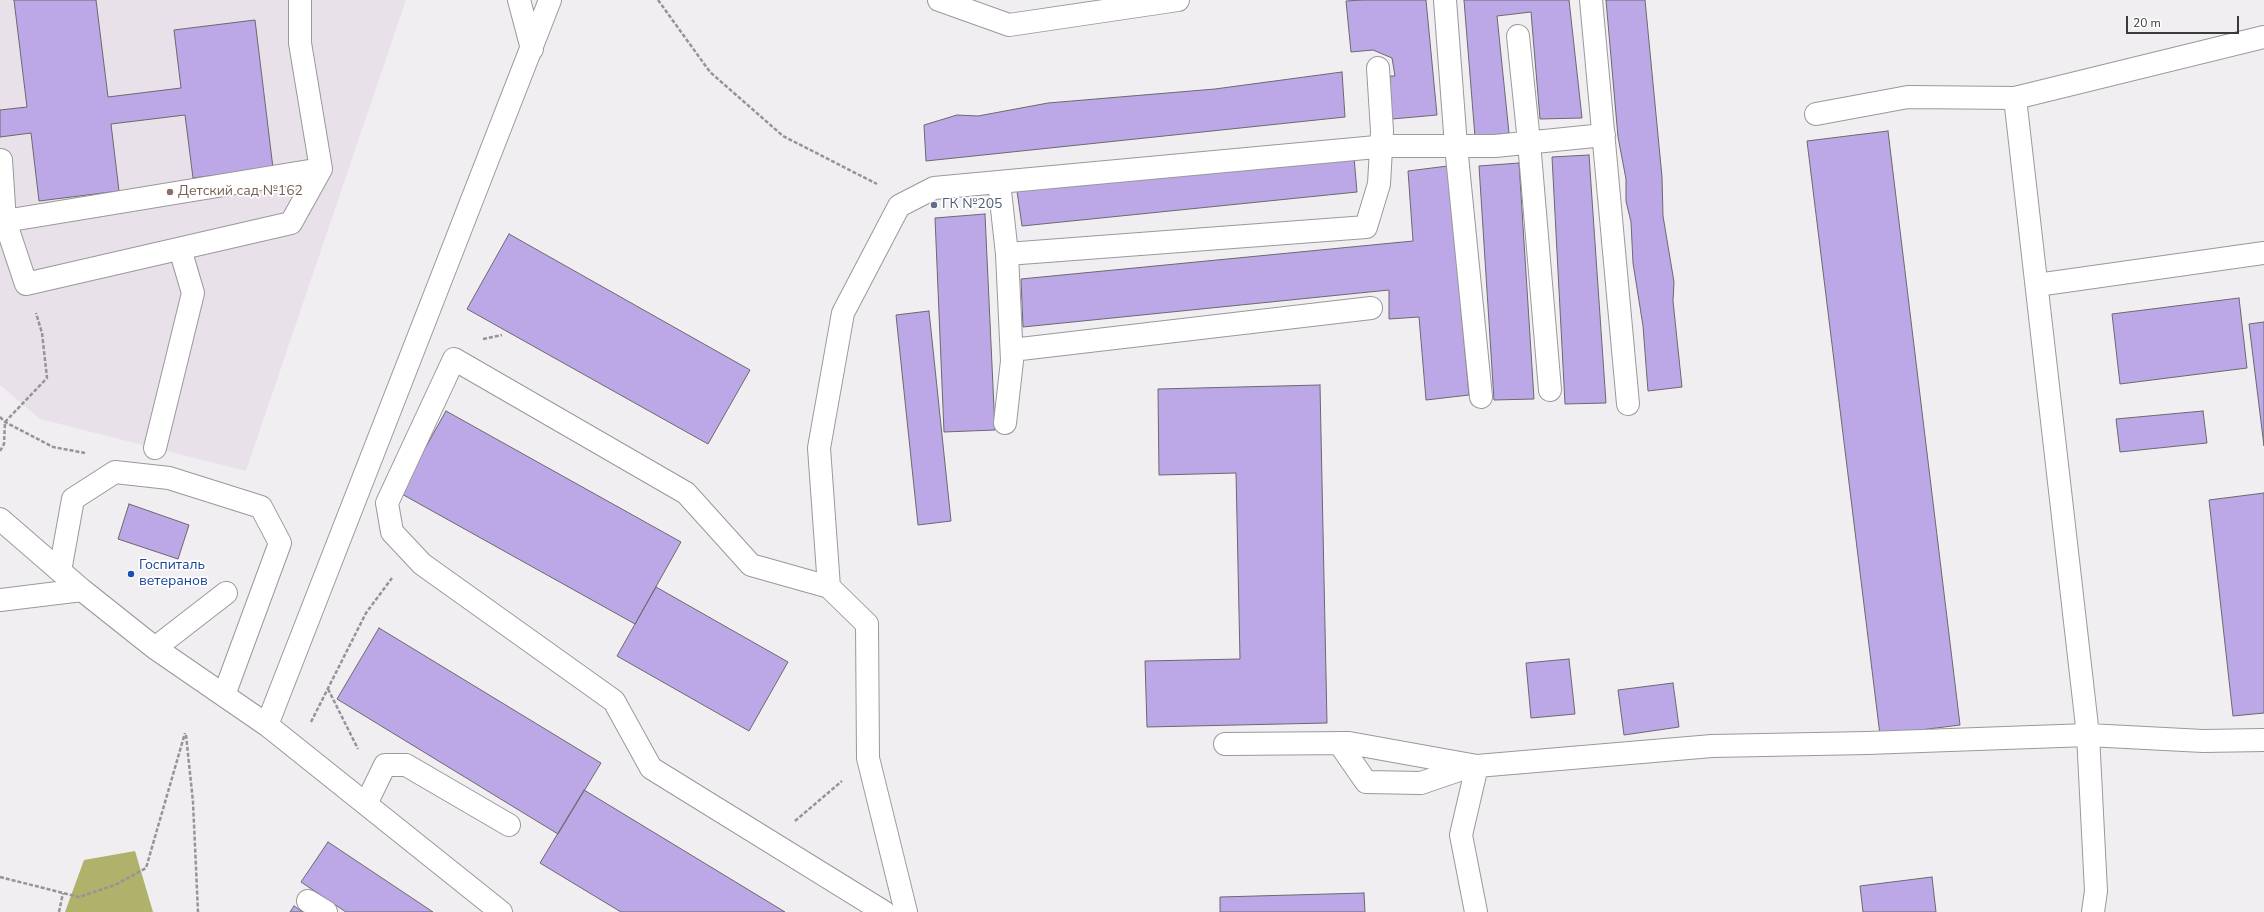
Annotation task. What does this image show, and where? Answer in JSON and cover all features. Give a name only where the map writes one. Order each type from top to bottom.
[{"type":"street","points":[[1,160],[5,221],[26,284],[291,223],[320,169],[300,43],[300,0]]},
{"type":"street","points":[[519,0],[532,49]]},
{"type":"street","points":[[267,725],[550,0]]},
{"type":"street","points":[[938,0],[1009,25],[1115,5],[1178,0]]},
{"type":"street","points":[[1445,0],[1456,146],[1481,397]]},
{"type":"street","points":[[1591,0],[1628,404]]},
{"type":"street","points":[[1518,36],[1529,142],[1550,390]]},
{"type":"street","points":[[1816,114],[1908,97],[2015,98],[2264,37]]},
{"type":"street","points":[[1007,254],[1366,227],[1379,184],[1382,131],[1378,68]]},
{"type":"street","points":[[2015,98],[2088,735],[2096,891],[2093,912]]},
{"type":"street","points":[[829,587],[819,448],[843,313],[900,206],[934,188],[1381,147],[1495,146],[1604,135]]},
{"type":"street","points":[[5,221],[320,169]]},
{"type":"street","points":[[999,182],[1007,254],[1012,350],[1005,423]]},
{"type":"street","points":[[155,448],[193,293],[180,249]]},
{"type":"street","points":[[2037,285],[2264,253]]},
{"type":"street","points":[[1012,350],[1371,308]]},
{"type":"street","points":[[884,912],[651,768],[614,701],[422,564],[392,532],[387,503],[454,359],[686,493],[751,565],[829,587],[867,624],[868,758],[906,912]]},
{"type":"street","points":[[60,571],[73,499],[115,472],[169,478],[261,506],[280,543],[224,695]]},
{"type":"street","points":[[0,519],[82,590],[155,648],[267,725],[501,912]]},
{"type":"street","points":[[0,600],[82,590]]},
{"type":"street","points":[[155,648],[226,592]]},
{"type":"street","points":[[1339,743],[1366,782],[1421,783],[1476,765],[1712,746],[1867,743],[2088,735],[2203,741],[2264,740]]},
{"type":"street","points":[[1225,744],[1349,743],[1476,765]]},
{"type":"street","points":[[366,804],[386,765],[406,765],[509,825]]},
{"type":"street","points":[[1476,765],[1461,835],[1476,912]]},
{"type":"path","points":[[658,0],[710,72],[783,136],[882,186]]},
{"type":"path","points":[[0,451],[4,444],[5,422],[47,378],[42,333],[26,284]]},
{"type":"path","points":[[308,729],[366,613],[411,552]]},
{"type":"path","points":[[328,689],[375,785]]},
{"type":"path","points":[[0,877],[79,897],[115,885],[146,868],[185,733],[192,802],[198,912]]},
{"type":"path","points":[[770,842],[868,758]]},
{"type":"path","points":[[59,912],[63,893]]},
{"type":"shaded area","name":"Детский сад №162","points":[[0,0],[406,0],[246,471],[40,419],[0,385]]},
{"type":"green space","points":[[135,851],[153,912],[65,912],[84,860]]},
{"type":"building","points":[[14,0],[96,0],[108,97],[181,88],[174,30],[255,20],[273,168],[193,178],[185,115],[111,124],[119,191],[39,201],[31,133],[0,137],[0,110],[27,107]]},
{"type":"building","points":[[1426,0],[1437,115],[1392,119],[1390,76],[1395,76],[1392,58],[1373,50],[1351,52],[1346,1]]},
{"type":"building","points":[[1464,0],[1569,0],[1582,118],[1540,119],[1531,12],[1497,16],[1509,133],[1475,137]]},
{"type":"building","points":[[1606,0],[1645,0],[1662,177],[1663,216],[1674,282],[1673,301],[1682,387],[1648,391],[1643,326],[1633,263],[1631,222],[1626,201],[1626,179],[1618,137]]},
{"type":"building","points":[[1342,72],[1345,117],[926,161],[924,125],[957,115],[978,116],[1048,103],[1215,89]]},
{"type":"building","points":[[1888,131],[1960,725],[1880,735],[1807,141]]},
{"type":"building","points":[[1589,155],[1606,403],[1565,404],[1552,157]]},
{"type":"building","points":[[1354,157],[1357,192],[1022,226],[1017,191]]},
{"type":"building","points":[[1519,163],[1534,399],[1494,400],[1479,166]]},
{"type":"building","points":[[1448,166],[1469,395],[1426,400],[1419,317],[1389,319],[1389,290],[1023,327],[1021,279],[1413,241],[1408,171]]},
{"type":"building","points":[[985,214],[995,430],[944,432],[935,218]]},
{"type":"building","points":[[509,234],[750,370],[708,444],[467,309]]},
{"type":"building","points":[[2239,298],[2247,368],[2120,384],[2112,314]]},
{"type":"building","points":[[929,311],[951,521],[918,525],[896,315]]},
{"type":"building","points":[[2264,322],[2264,446],[2249,324]]},
{"type":"building","points":[[1320,385],[1327,723],[1147,727],[1145,661],[1240,659],[1236,473],[1159,475],[1158,389]]},
{"type":"building","points":[[446,411],[681,542],[635,624],[400,493]]},
{"type":"building","points":[[2203,411],[2207,443],[2120,452],[2116,419]]},
{"type":"building","points":[[2264,493],[2264,713],[2233,716],[2209,500]]},
{"type":"building","points":[[129,504],[189,525],[178,559],[118,539]]},
{"type":"building","points":[[656,587],[788,662],[749,731],[617,656]]},
{"type":"building","points":[[379,628],[601,763],[558,834],[337,699]]},
{"type":"building","points":[[1569,659],[1575,714],[1531,718],[1526,663]]},
{"type":"building","points":[[1673,683],[1679,727],[1624,735],[1618,690]]},
{"type":"building","points":[[584,790],[785,912],[621,912],[540,863]]},
{"type":"building","points":[[328,842],[433,912],[346,912],[301,882]]},
{"type":"building","points":[[1932,877],[1936,912],[1863,912],[1860,886]]},
{"type":"building","points":[[1364,893],[1365,912],[1220,912],[1220,897]]},
{"type":"building","points":[[294,906],[303,912],[290,912]]},
{"type":"place","name":"Детский сад №162","points":[[170,192]]},
{"type":"place","name":"ГК №205","points":[[934,205]]},
{"type":"place","name":"Госпиталь ветеранов","points":[[131,574]]}]
